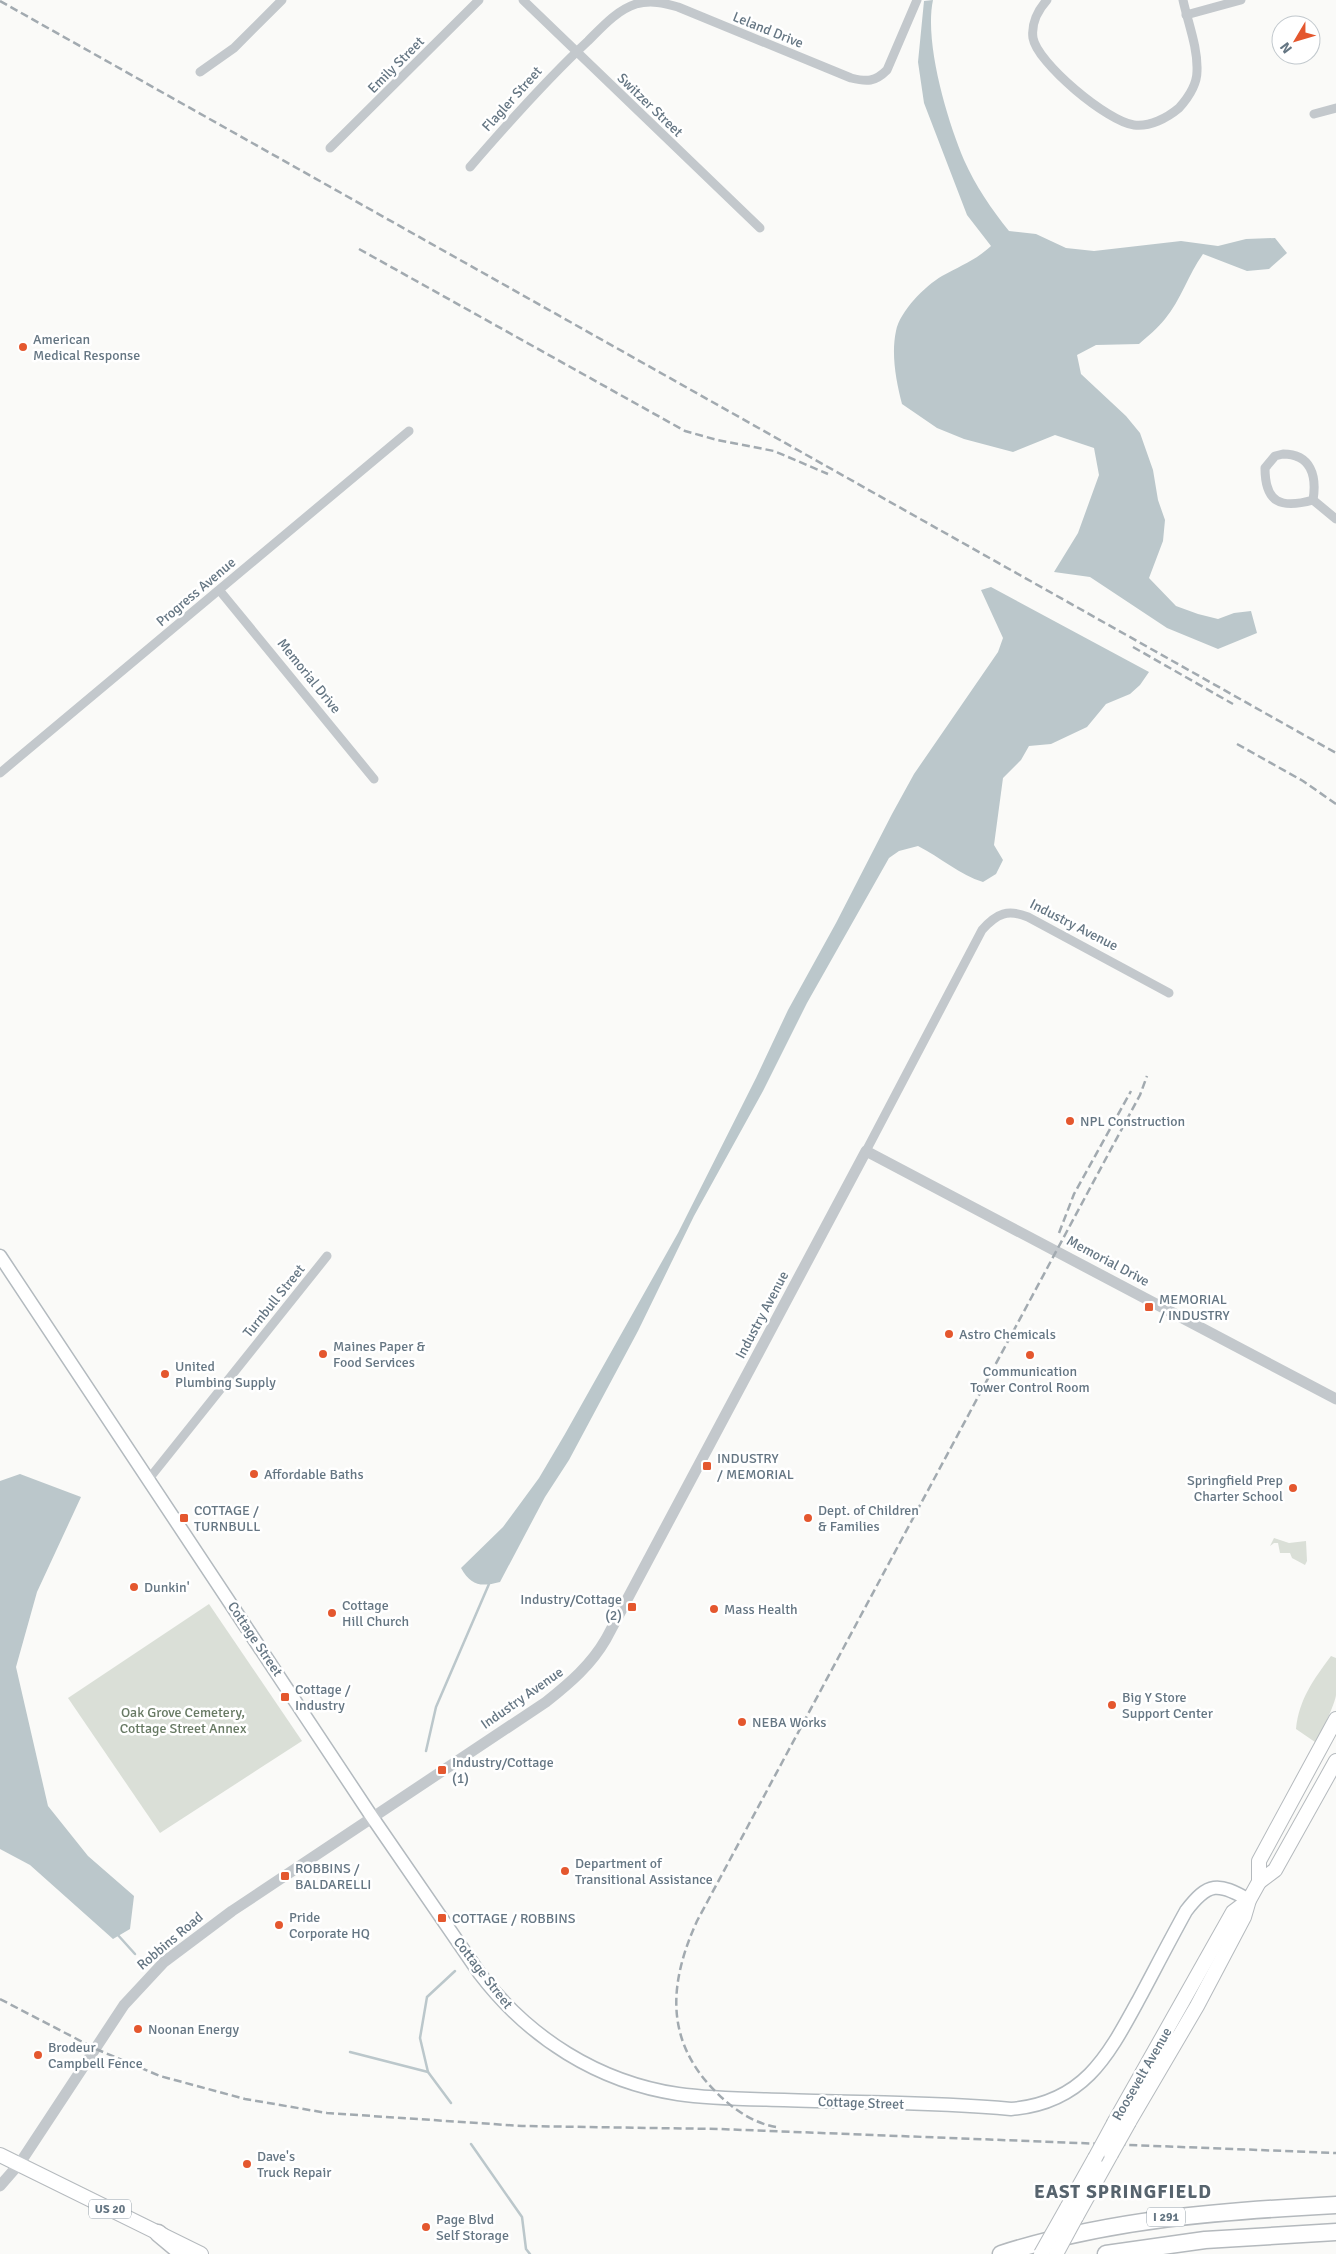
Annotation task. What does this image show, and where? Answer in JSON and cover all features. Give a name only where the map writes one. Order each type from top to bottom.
[{"type":"highway","name":"I 291","points":[[1000,2254],[1076,2232],[1157,2218],[1256,2209],[1336,2205]]},
{"type":"highway","name":"I 291","points":[[1106,2254],[1205,2240],[1336,2232]]},
{"type":"highway","points":[[158,2233],[183,2254]]},
{"type":"main road","name":"Cottage Street","points":[[0,1256],[372,1817],[480,1974],[498,1998],[519,2019],[545,2040],[599,2071],[655,2090],[710,2097],[1011,2109],[1051,2100],[1076,2086],[1103,2062],[1186,1911],[1198,1894],[1211,1887],[1220,1887],[1249,1900]]},
{"type":"main road","name":"Roosevelt Avenue","points":[[1259,1882],[1259,1861],[1336,1719]]},
{"type":"main road","points":[[1320,1749],[1336,1760]]},
{"type":"main road","name":"Roosevelt Avenue","points":[[1041,2254],[1111,2154],[1197,2006],[1244,1917],[1249,1900],[1259,1882],[1275,1870],[1336,1760]]},
{"type":"main road","name":"Roosevelt Avenue","points":[[1056,2254],[1071,2212],[1094,2158],[1233,1912],[1249,1900]]},
{"type":"main road","name":"US 20","points":[[0,2155],[20,2163],[201,2254]]},
{"type":"street","points":[[200,72],[234,48],[282,0]]},
{"type":"street","name":"Emily Street","points":[[330,148],[479,0]]},
{"type":"street","name":"Switzer Street","points":[[523,0],[760,228]]},
{"type":"street","name":"Leland Drive","points":[[575,52],[621,11],[635,4],[654,2],[678,7],[851,78],[868,82],[878,78],[887,70],[898,50],[917,0]]},
{"type":"street","points":[[1047,0],[1035,19],[1032,36],[1045,62],[1098,108],[1116,119],[1135,126],[1149,124],[1166,117],[1183,103],[1191,92],[1197,75],[1196,56],[1183,0]]},
{"type":"street","points":[[1186,15],[1241,0]]},
{"type":"street","name":"Flagler Street","points":[[470,167],[518,110],[575,52]]},
{"type":"street","points":[[1314,114],[1336,108]]},
{"type":"street","name":"Progress Avenue","points":[[0,773],[220,591],[408,431]]},
{"type":"street","points":[[1283,454],[1294,454],[1305,460],[1313,473],[1315,486],[1313,500],[1299,504],[1285,504],[1270,496],[1265,485],[1265,468],[1268,462],[1275,456],[1283,454]]},
{"type":"street","points":[[1313,500],[1336,519]]},
{"type":"street","name":"Memorial Drive","points":[[220,591],[374,779]]},
{"type":"street","name":"Industry Avenue","points":[[372,1817],[546,1702],[573,1681],[602,1645],[982,930],[989,922],[999,916],[1014,912],[1028,917],[1169,993]]},
{"type":"street","name":"Memorial Drive","points":[[866,1151],[1336,1399]]},
{"type":"street","name":"Turnbull Street","points":[[148,1480],[327,1256]]},
{"type":"street","name":"Robbins Road","points":[[0,2186],[20,2163],[124,2005],[150,1976],[203,1931],[372,1817]]},
{"type":"green space","points":[[1274,1538],[1289,1543],[1306,1541],[1307,1561],[1305,1565],[1292,1558],[1290,1553],[1280,1553],[1278,1543],[1270,1546]]},
{"type":"green space","name":"Oak Grove Cemetery, Cottage Street Annex","points":[[209,1604],[302,1741],[160,1833],[68,1698]]},
{"type":"green space","points":[[1331,1656],[1336,1658],[1336,1695],[1321,1733],[1315,1742],[1296,1729],[1298,1718],[1308,1690]]},
{"type":"shaded area","points":[[933,0],[931,17],[934,59],[944,103],[957,143],[973,179],[1009,231],[1036,234],[1066,248],[1094,251],[1181,241],[1218,246],[1246,239],[1275,238],[1287,253],[1269,269],[1247,271],[1203,254],[1171,312],[1139,344],[1096,345],[1077,355],[1081,374],[1126,416],[1140,433],[1153,470],[1158,500],[1165,520],[1163,541],[1149,578],[1176,606],[1198,614],[1218,619],[1234,613],[1251,611],[1257,633],[1218,649],[1167,628],[1090,577],[1054,572],[1078,533],[1099,475],[1094,448],[1055,435],[1013,452],[964,439],[937,428],[902,404],[896,377],[894,349],[896,331],[902,315],[914,300],[935,280],[974,259],[991,246],[967,215],[924,103],[918,62],[924,1]]},
{"type":"shaded area","points":[[991,587],[1149,672],[1140,685],[1130,694],[1106,704],[1087,727],[1051,744],[1029,746],[1021,760],[1003,778],[994,845],[1003,860],[996,874],[983,882],[966,875],[918,846],[899,851],[889,858],[807,1003],[763,1091],[694,1216],[638,1331],[569,1460],[545,1497],[500,1582],[482,1585],[473,1582],[461,1568],[503,1527],[539,1478],[565,1434],[678,1233],[788,1010],[914,774],[998,652],[1003,638],[981,590]]},
{"type":"shaded area","points":[[20,1474],[81,1497],[37,1592],[16,1667],[48,1806],[88,1856],[134,1896],[130,1929],[113,1939],[30,1865],[0,1849],[0,1481]]},
{"type":"waterway","points":[[426,1751],[436,1707],[489,1584]]},
{"type":"waterway","points":[[117,1934],[135,1954]]},
{"type":"waterway","points":[[451,2103],[428,2072],[420,2038],[427,1997],[455,1971]]},
{"type":"waterway","points":[[350,2052],[428,2072]]},
{"type":"waterway","points":[[471,2144],[522,2217],[526,2249],[530,2254]]},
{"type":"railway","points":[[0,1],[1336,753]]},
{"type":"railway","points":[[359,249],[685,431],[717,440],[774,451],[828,474]]},
{"type":"railway","points":[[1133,647],[1233,704]]},
{"type":"railway","points":[[1237,744],[1303,781],[1336,804]]},
{"type":"railway","points":[[776,2127],[751,2119],[730,2104],[700,2074],[688,2054],[680,2033],[677,2012],[677,1990],[687,1945],[697,1921],[1140,1095],[1147,1076]]},
{"type":"railway","points":[[1059,1233],[1074,1194],[1131,1091]]},
{"type":"railway","points":[[0,1999],[96,2049],[160,2076],[245,2099],[327,2113],[522,2126],[719,2129],[1336,2153]]},
{"type":"place","name":"American Medical Response","points":[[23,347]]},
{"type":"place","name":"NPL Construction","points":[[1070,1121]]},
{"type":"place","name":"MEMORIAL / INDUSTRY","points":[[1149,1307]]},
{"type":"place","name":"Astro Chemicals","points":[[949,1334]]},
{"type":"place","name":"Maines Paper & Food Services","points":[[323,1354]]},
{"type":"place","name":"Communication Tower Control Room","points":[[1030,1355]]},
{"type":"place","name":"United Plumbing Supply","points":[[165,1374]]},
{"type":"place","name":"INDUSTRY / MEMORIAL","points":[[707,1466]]},
{"type":"place","name":"Affordable Baths","points":[[254,1474]]},
{"type":"place","name":"Springfield Prep Charter School","points":[[1293,1488]]},
{"type":"place","name":"COTTAGE / TURNBULL","points":[[184,1518]]},
{"type":"place","name":"Dept. of Children & Families","points":[[808,1518]]},
{"type":"place","name":"Dunkin'","points":[[134,1587]]},
{"type":"place","name":"Industry/Cottage (2)","points":[[632,1607]]},
{"type":"place","name":"Mass Health","points":[[714,1609]]},
{"type":"place","name":"Cottage Hill Church","points":[[332,1613]]},
{"type":"place","name":"Cottage / Industry","points":[[285,1697]]},
{"type":"place","name":"Big Y Store Support Center","points":[[1112,1705]]},
{"type":"place","name":"NEBA Works","points":[[742,1722]]},
{"type":"place","name":"Industry/Cottage (1)","points":[[442,1770]]},
{"type":"place","name":"Department of Transitional Assistance","points":[[565,1871]]},
{"type":"place","name":"ROBBINS / BALDARELLI","points":[[285,1876]]},
{"type":"place","name":"COTTAGE / ROBBINS","points":[[442,1918]]},
{"type":"place","name":"Pride Corporate HQ","points":[[279,1925]]},
{"type":"place","name":"Noonan Energy","points":[[138,2029]]},
{"type":"place","name":"Brodeur Campbell Fence","points":[[38,2055]]},
{"type":"place","name":"Dave's Truck Repair","points":[[247,2164]]},
{"type":"place","name":"Page Blvd Self Storage","points":[[426,2227]]},
{"type":"district","name":"EAST SPRINGFIELD","points":[[1123,2192]]}]
